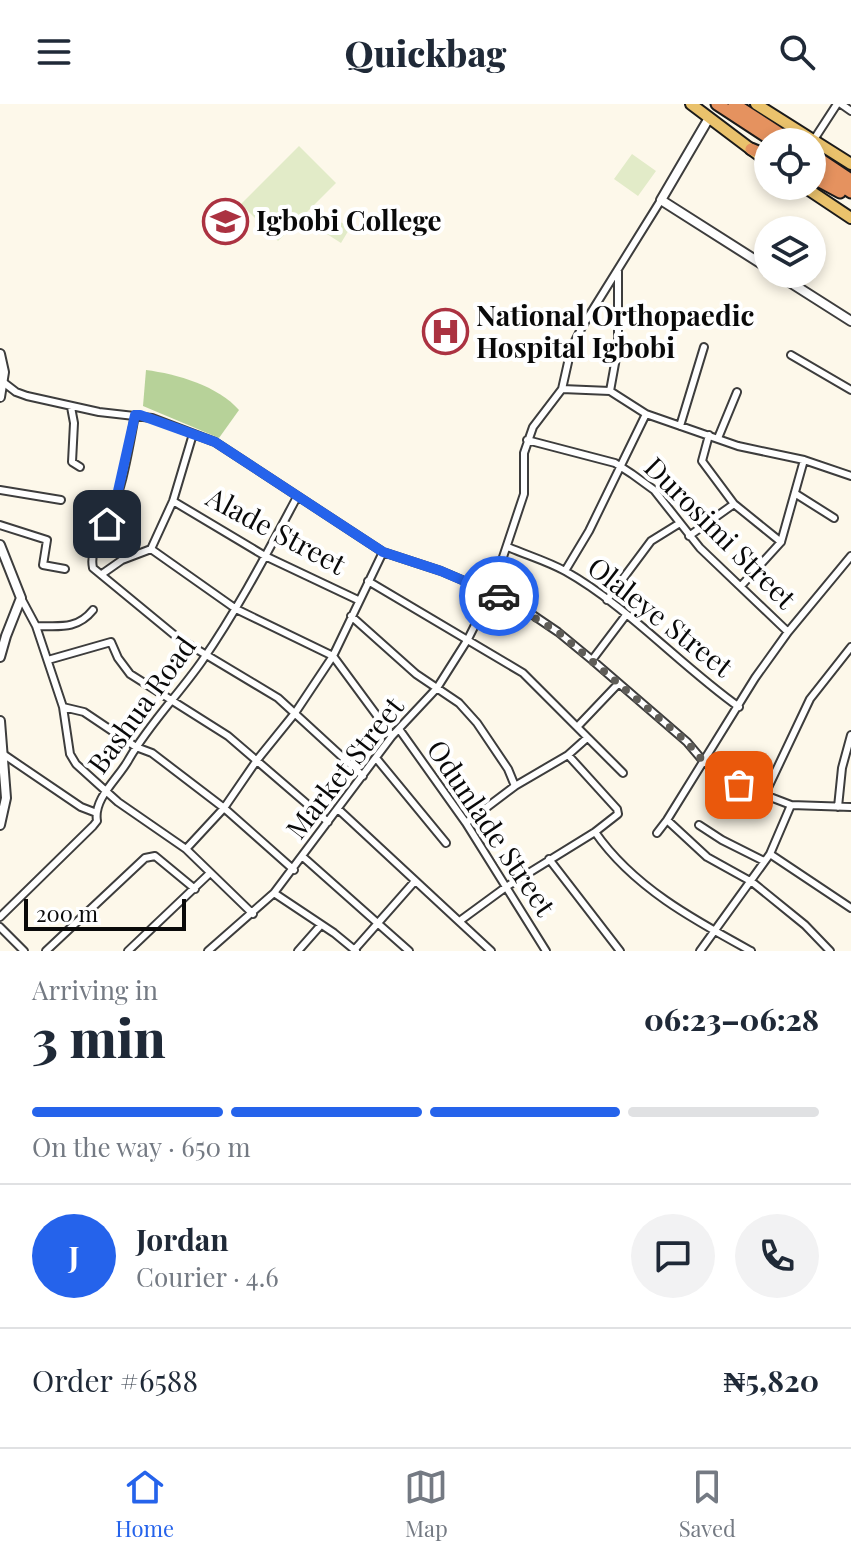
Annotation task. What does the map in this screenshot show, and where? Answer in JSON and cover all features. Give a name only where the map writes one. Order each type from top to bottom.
[{"type":"highway","points":[[717,104],[754,128]]},
{"type":"highway","points":[[734,104],[771,128]]},
{"type":"highway","points":[[826,163],[851,180]]},
{"type":"highway","points":[[826,176],[851,195]]},
{"type":"highway","points":[[826,183],[851,195]]},
{"type":"main road","points":[[691,104],[751,149]]},
{"type":"main road","points":[[756,104],[793,128]]},
{"type":"main road","points":[[826,149],[851,164]]},
{"type":"main road","points":[[824,200],[851,218]]},
{"type":"street","points":[[822,128],[839,104],[851,111]]},
{"type":"street","points":[[527,440],[562,389],[571,349],[589,314],[709,118]]},
{"type":"street","points":[[661,200],[754,259]]},
{"type":"street","points":[[610,391],[618,347],[618,271]]},
{"type":"street","points":[[799,288],[851,321]]},
{"type":"street","points":[[680,426],[704,347]]},
{"type":"street","points":[[0,354],[3,382],[0,397],[16,392]]},
{"type":"street","points":[[791,355],[851,390]]},
{"type":"street","points":[[3,382],[16,392],[71,407],[137,415],[193,434],[236,454],[383,552],[441,571],[530,613],[592,660],[687,742],[704,762],[739,785],[791,805],[851,807]]},
{"type":"street","points":[[562,389],[610,391],[646,414],[680,426],[738,446],[804,460],[851,476]]},
{"type":"street","points":[[718,438],[737,392]]},
{"type":"street","points":[[71,407],[74,423],[72,462],[80,467]]},
{"type":"street","points":[[565,571],[589,531],[646,414]]},
{"type":"street","points":[[137,415],[118,491],[107,524],[91,556],[93,568],[150,618],[205,657],[262,687],[363,776]]},
{"type":"street","points":[[102,574],[122,560],[151,549],[173,501],[193,434]]},
{"type":"street","points":[[709,435],[702,461],[734,504],[781,542]]},
{"type":"street","name":"Durosimi Street","points":[[527,440],[621,466],[654,490],[689,536],[788,632]]},
{"type":"street","name":"Market Street","points":[[208,951],[253,914],[294,870],[392,736],[437,688],[468,639],[491,593],[524,494],[523,463],[527,440]]},
{"type":"street","points":[[741,586],[781,542],[804,460]]},
{"type":"street","points":[[0,490],[61,500]]},
{"type":"street","points":[[796,494],[834,518]]},
{"type":"street","name":"Bashua Road","points":[[0,917],[97,821],[94,812],[136,747],[205,657],[236,609],[297,497]]},
{"type":"street","name":"Alade Street","points":[[173,501],[265,556],[358,600]]},
{"type":"street","points":[[689,536],[734,504]]},
{"type":"street","points":[[607,600],[651,541],[680,523]]},
{"type":"street","points":[[0,525],[47,540],[43,565],[65,569]]},
{"type":"street","points":[[0,545],[3,562],[36,626],[48,660],[63,707],[72,759],[107,791],[186,849],[253,914]]},
{"type":"street","name":"Olaleye Street","points":[[508,547],[565,571],[607,600],[739,707]]},
{"type":"street","points":[[151,549],[236,609],[333,656],[392,736]]},
{"type":"street","points":[[186,849],[224,808],[333,656],[383,552]]},
{"type":"street","points":[[657,833],[755,678],[788,632],[851,556]]},
{"type":"street","points":[[368,581],[523,673],[623,773]]},
{"type":"street","points":[[0,657],[3,636],[21,598]]},
{"type":"street","points":[[36,626],[78,624],[93,610]]},
{"type":"street","points":[[592,660],[626,615]]},
{"type":"street","points":[[351,616],[416,674],[459,703],[477,723],[508,769],[515,786]]},
{"type":"street","points":[[48,660],[111,642],[130,674],[211,723],[328,822]]},
{"type":"street","points":[[764,796],[803,710],[851,647]]},
{"type":"street","points":[[578,726],[618,684]]},
{"type":"street","points":[[63,707],[92,716],[136,747],[152,753],[224,808],[294,870]]},
{"type":"street","points":[[0,721],[6,798],[0,825]]},
{"type":"street","name":"Odunlade Street","points":[[399,729],[466,823],[546,951]]},
{"type":"street","points":[[838,807],[842,768],[851,735]]},
{"type":"street","points":[[466,823],[515,786],[568,755],[587,738]]},
{"type":"street","points":[[3,754],[69,800],[94,812]]},
{"type":"street","points":[[461,920],[506,887],[595,832],[619,811],[568,755]]},
{"type":"street","points":[[376,758],[446,843]]},
{"type":"street","points":[[700,951],[770,854],[791,805]]},
{"type":"street","points":[[338,809],[491,951]]},
{"type":"street","points":[[667,820],[707,857],[752,882],[805,925],[830,951]]},
{"type":"street","points":[[699,825],[764,861]]},
{"type":"street","points":[[595,832],[607,849],[641,882],[716,932],[751,951]]},
{"type":"street","points":[[770,854],[851,908]]},
{"type":"street","points":[[46,951],[138,863],[155,856],[195,889]]},
{"type":"street","points":[[303,857],[409,951]]},
{"type":"street","points":[[549,859],[620,951]]},
{"type":"street","points":[[128,951],[210,873]]},
{"type":"street","points":[[274,893],[356,950],[415,881]]},
{"type":"street","points":[[298,951],[320,926]]},
{"type":"street","points":[[0,927],[24,951]]},
{"type":"green space","points":[[299,146],[336,183],[278,241],[241,204]]},
{"type":"green space","points":[[632,154],[656,171],[638,196],[614,179]]},
{"type":"green space","points":[[328,214],[350,228],[341,243],[319,229]]},
{"type":"green space","points":[[146,370],[196,382],[220,394],[239,410],[219,438],[143,406]]},
{"type":"way so far","points":[[499,596],[558,632],[687,742],[704,762],[739,785]]},
{"type":"place","name":"Igbobi College","points":[[225,221]]},
{"type":"place","name":"National Orthopaedic Hospital Igbobi","points":[[445,332]]},
{"type":"route","points":[[107,524],[118,491],[135,415],[140,415],[215,442],[383,552],[441,571],[499,596]]}]
